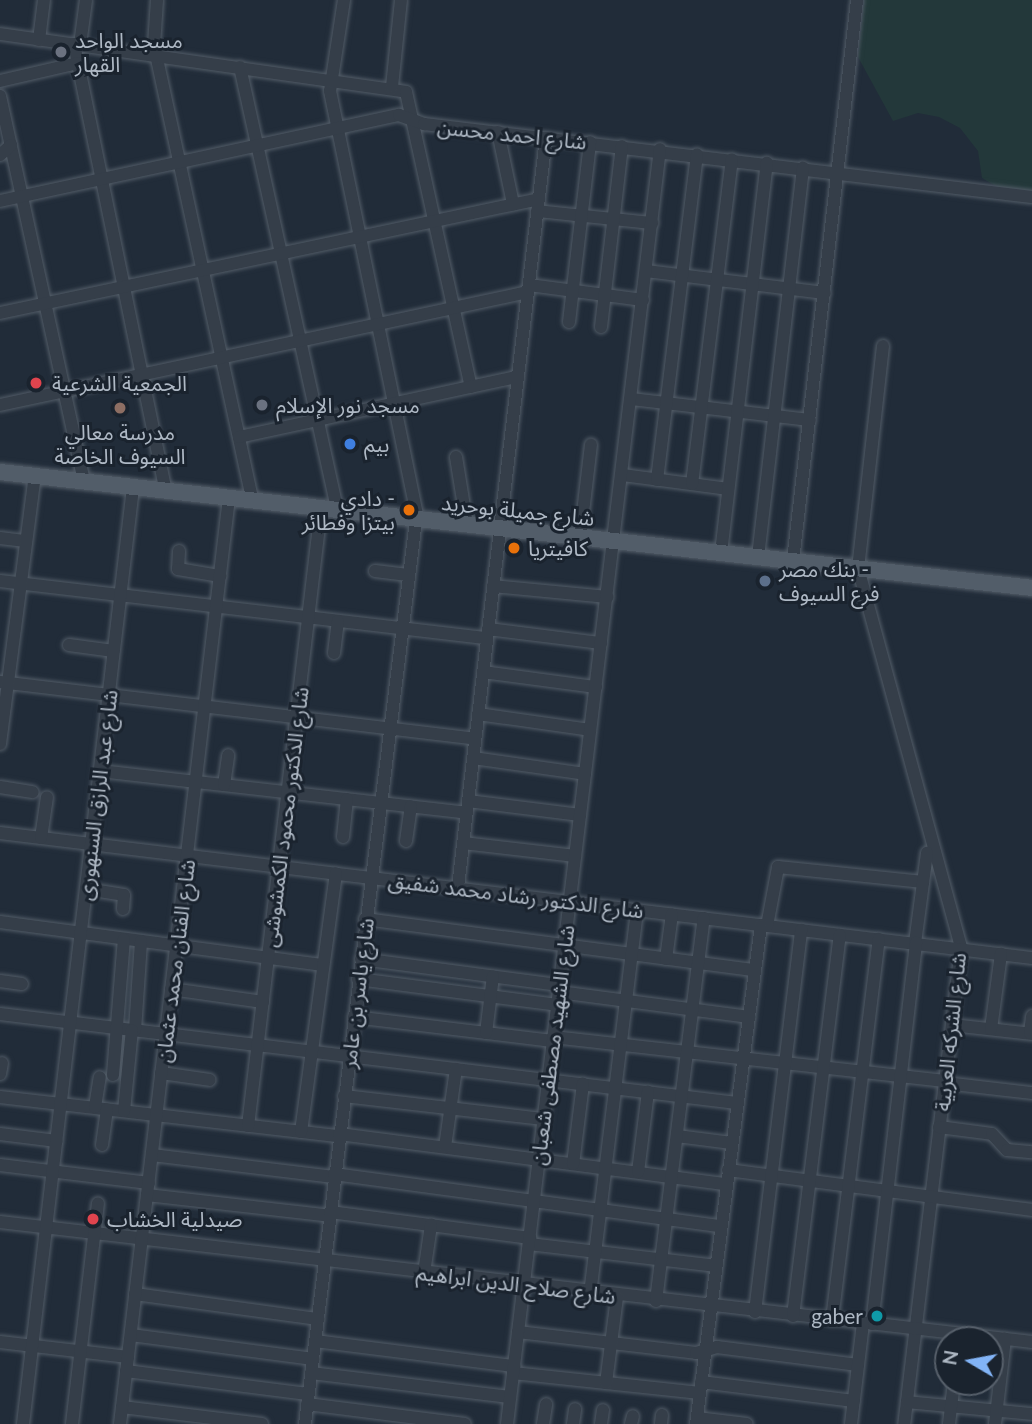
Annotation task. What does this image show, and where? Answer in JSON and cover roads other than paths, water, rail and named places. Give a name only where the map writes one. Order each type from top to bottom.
[{"type":"main road","name":"شارع جميلة بوحريد","points":[[0,472],[1032,588]]},
{"type":"street","points":[[39,40],[44,0]]},
{"type":"street","points":[[86,0],[77,45],[78,63],[166,491]]},
{"type":"street","points":[[157,0],[157,55],[253,501]]},
{"type":"street","name":"شارع ياسر بن عامر","points":[[305,1424],[370,877],[417,520],[338,128],[331,79],[344,0]]},
{"type":"street","points":[[392,87],[401,0]]},
{"type":"street","points":[[793,561],[857,0]]},
{"type":"street","points":[[0,34],[392,87],[409,96],[471,387]]},
{"type":"street","points":[[0,81],[78,63]]},
{"type":"street","name":"شارع الدكتور محمود الكمشوشى","points":[[240,67],[318,420],[330,510],[308,618],[248,1126]]},
{"type":"street","points":[[0,96],[7,142],[22,197],[84,481]]},
{"type":"street","name":"شارع احمد محسن","points":[[0,201],[394,116],[498,132],[660,149],[1032,197]]},
{"type":"street","points":[[498,132],[513,204]]},
{"type":"street","points":[[458,887],[546,138]]},
{"type":"street","points":[[0,155],[7,142]]},
{"type":"street","points":[[569,322],[590,142]]},
{"type":"street","points":[[601,327],[622,146]]},
{"type":"street","name":"شارع الشهيد مصطفى شعبان","points":[[507,1424],[623,475],[660,149]]},
{"type":"street","points":[[657,480],[696,154]]},
{"type":"street","points":[[692,484],[732,159]]},
{"type":"street","points":[[720,553],[767,163]]},
{"type":"street","points":[[758,557],[803,168]]},
{"type":"street","points":[[0,313],[513,204],[538,205],[581,215],[652,223]]},
{"type":"street","points":[[646,271],[825,293]]},
{"type":"street","points":[[0,405],[454,308],[528,288],[572,290],[643,300]]},
{"type":"street","points":[[858,568],[883,346]]},
{"type":"street","points":[[239,437],[517,377]]},
{"type":"street","points":[[631,399],[810,421]]},
{"type":"street","points":[[580,538],[591,445]]},
{"type":"street","points":[[456,457],[467,525]]},
{"type":"street","points":[[0,744],[6,645],[21,584],[35,475]]},
{"type":"street","points":[[623,475],[728,489]]},
{"type":"street","name":"شارع عبد الرازق السنهورى","points":[[23,1424],[133,487]]},
{"type":"street","name":"شارع الفنان محمد عثمان","points":[[120,1424],[229,498]]},
{"type":"street","points":[[0,538],[26,541]]},
{"type":"street","points":[[178,551],[178,569],[220,576]]},
{"type":"street","name":"شارع الشركه العربية","points":[[858,568],[961,948],[904,1424]]},
{"type":"street","points":[[375,571],[408,575]]},
{"type":"street","points":[[0,581],[402,629],[601,643]]},
{"type":"street","points":[[493,586],[607,597]]},
{"type":"street","points":[[334,653],[338,621]]},
{"type":"street","points":[[69,645],[114,651]]},
{"type":"street","points":[[483,672],[596,687]]},
{"type":"street","points":[[4,683],[475,738]]},
{"type":"street","points":[[478,714],[590,730]]},
{"type":"street","points":[[224,785],[228,755]]},
{"type":"street","points":[[473,758],[585,774]]},
{"type":"street","points":[[100,771],[411,806],[580,815]]},
{"type":"street","points":[[0,787],[33,792]]},
{"type":"street","points":[[41,838],[47,797]]},
{"type":"street","points":[[343,837],[347,799]]},
{"type":"street","points":[[406,841],[411,806]]},
{"type":"street","name":"شارع الدكتور رشاد محمد شفيق","points":[[0,833],[1032,958]]},
{"type":"street","points":[[463,843],[575,856]]},
{"type":"street","points":[[851,1424],[858,1364],[867,1324],[887,1192],[927,853]]},
{"type":"street","points":[[747,1424],[696,1421],[748,1017],[755,970],[778,867],[923,882]]},
{"type":"street","points":[[300,1132],[336,873]]},
{"type":"street","points":[[86,889],[124,895],[123,909]]},
{"type":"street","points":[[590,1294],[637,910]]},
{"type":"street","points":[[666,959],[672,914]]},
{"type":"street","points":[[656,1301],[704,918]]},
{"type":"street","points":[[365,919],[755,970]]},
{"type":"street","points":[[0,922],[323,965]]},
{"type":"street","points":[[755,1312],[801,930]]},
{"type":"street","points":[[793,1316],[840,935]]},
{"type":"street","points":[[102,1145],[101,1108],[117,1028],[124,939]]},
{"type":"street","points":[[832,1320],[879,939]]},
{"type":"street","points":[[124,1111],[141,941]]},
{"type":"street","points":[[991,1029],[1001,954]]},
{"type":"street","points":[[361,959],[492,976],[626,1000],[748,1017]]},
{"type":"street","points":[[486,1033],[492,976]]},
{"type":"street","points":[[358,979],[557,1005]]},
{"type":"street","points":[[0,981],[22,984]]},
{"type":"street","points":[[171,989],[263,1002]]},
{"type":"street","points":[[0,1014],[737,1103]]},
{"type":"street","points":[[952,1024],[1031,1033],[1032,1016]]},
{"type":"street","points":[[354,1017],[486,1033],[620,1044],[1032,1093]]},
{"type":"street","points":[[445,1147],[456,1069]]},
{"type":"street","points":[[161,1073],[210,1080]]},
{"type":"street","points":[[573,1164],[583,1084]]},
{"type":"street","points":[[638,1172],[648,1092]]},
{"type":"street","points":[[344,1096],[544,1119]]},
{"type":"street","points":[[0,1097],[445,1147],[726,1184]]},
{"type":"street","points":[[939,1127],[992,1134],[1007,1150],[1032,1152]]},
{"type":"street","points":[[0,1134],[57,1141]]},
{"type":"street","points":[[677,1136],[732,1143]]},
{"type":"street","points":[[152,1155],[334,1175],[721,1226]]},
{"type":"street","points":[[0,1165],[53,1171],[148,1189],[431,1225],[595,1251],[715,1266]]},
{"type":"street","points":[[728,1170],[1032,1210]]},
{"type":"street","points":[[72,1424],[99,1204]]},
{"type":"street","name":"شارع صلاح الدين ابراهيم","points":[[0,1222],[590,1294],[934,1332]]},
{"type":"street","points":[[424,1273],[431,1225]]},
{"type":"street","points":[[135,1294],[317,1319]]},
{"type":"street","points":[[606,1383],[617,1297]]},
{"type":"street","points":[[518,1332],[705,1351],[717,1348],[858,1364]]},
{"type":"street","points":[[131,1335],[313,1359]]},
{"type":"street","name":"شارع صلاح الدين ابراهيم","points":[[1004,1339],[1032,1342]]},
{"type":"street","points":[[315,1341],[606,1383],[700,1387],[854,1401]]},
{"type":"street","points":[[0,1342],[128,1357]]},
{"type":"street","points":[[126,1371],[464,1424]]},
{"type":"street","points":[[311,1373],[510,1397]]},
{"type":"street","points":[[949,1424],[952,1396]]},
{"type":"street","points":[[995,1419],[998,1396]]},
{"type":"street","points":[[907,1402],[951,1408],[995,1419],[1032,1414]]},
{"type":"street","points":[[543,1424],[546,1404]]},
{"type":"street","points":[[122,1407],[262,1424]]},
{"type":"street","points":[[573,1424],[576,1409]]},
{"type":"street","points":[[601,1424],[603,1410]]},
{"type":"place","name":"مسجد الواحد القهار","points":[[61,52]]},
{"type":"place","name":"الجمعية الشرعية","points":[[36,383]]},
{"type":"place","name":"مسجد نور الإسلام","points":[[262,405]]},
{"type":"place","name":"مدرسة معالي السيوف الخاصة","points":[[120,408]]},
{"type":"place","name":"بيم","points":[[350,444]]},
{"type":"place","name":"دادي - بيتزا وفطائر","points":[[409,510]]},
{"type":"place","name":"كافيتريا","points":[[514,548]]},
{"type":"place","name":"بنك مصر - فرع السيوف","points":[[765,581]]},
{"type":"place","name":"صيدلية الخشاب","points":[[93,1219]]},
{"type":"place","name":"gaber","points":[[877,1316]]}]
